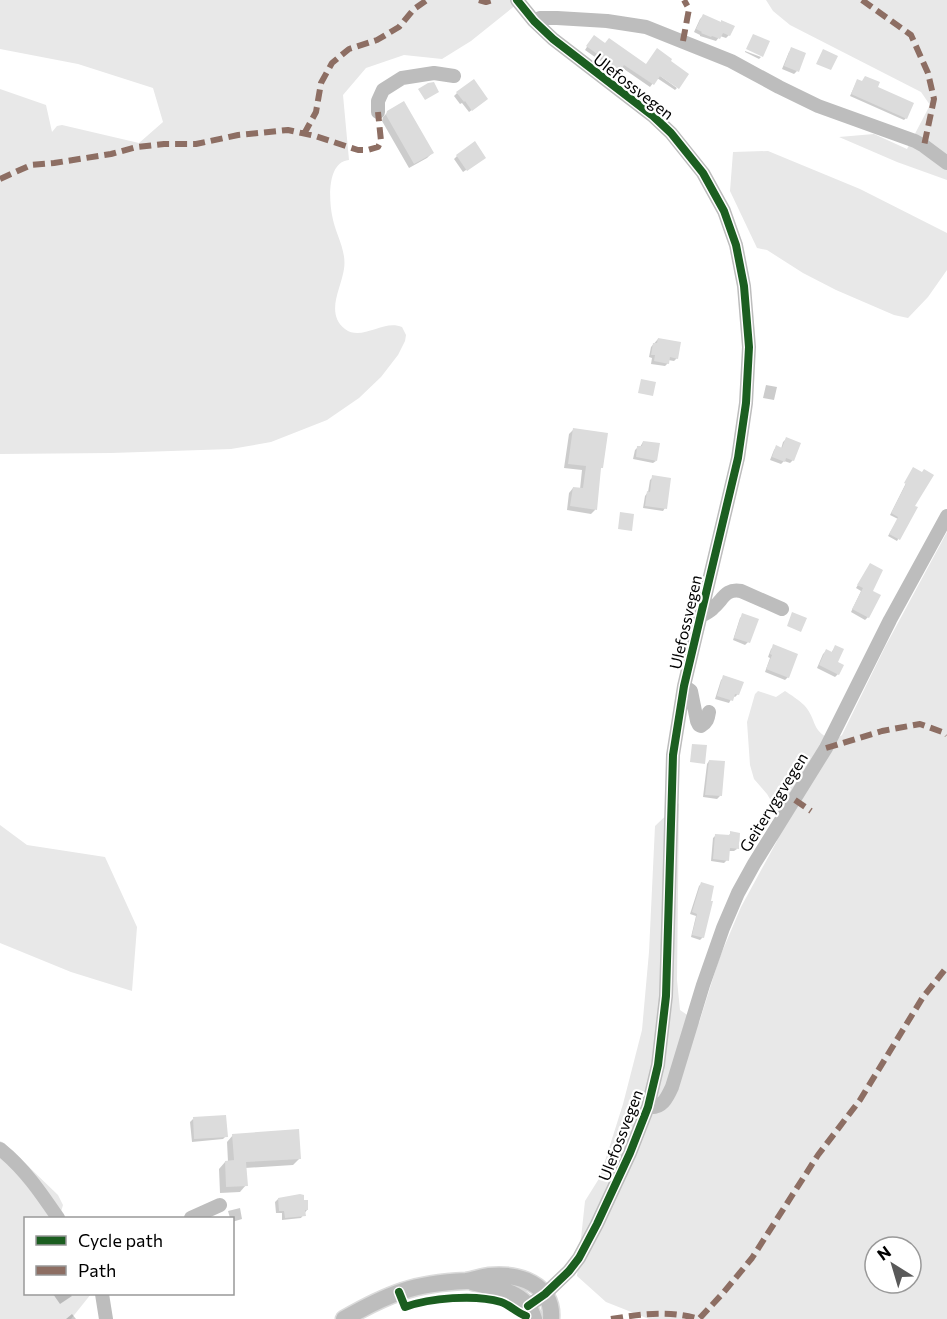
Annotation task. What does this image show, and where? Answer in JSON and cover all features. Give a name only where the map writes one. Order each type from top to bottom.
[{"type":"main road","points":[[344,1319],[381,1299],[418,1286],[468,1281],[489,1276],[526,1280],[541,1289],[550,1302],[551,1319]]},
{"type":"main road","points":[[468,1281],[511,1292],[521,1298],[531,1312]]},
{"type":"street","name":"Ulefossvegen","points":[[517,0],[553,39],[636,102],[671,133],[693,159],[715,191],[736,245],[744,286],[750,347],[746,403],[738,458],[684,686],[673,755],[665,1007],[658,1065],[648,1107],[630,1153],[597,1224],[579,1258],[531,1312]]},
{"type":"street","points":[[534,21],[540,18],[557,18],[607,21],[646,27],[731,61],[818,106],[915,141],[947,163]]},
{"type":"street","points":[[378,112],[378,101],[383,90],[402,78],[434,73],[454,76]]},
{"type":"street","name":"Geiteryggvegen","points":[[648,1107],[655,1108],[667,1099],[703,985],[738,893],[826,748],[890,620],[947,516]]},
{"type":"street","points":[[700,616],[713,608],[724,595],[734,590],[782,609]]},
{"type":"street","points":[[684,686],[691,691],[699,725],[705,723],[709,712]]},
{"type":"street","points":[[0,1149],[30,1178],[57,1217]]},
{"type":"street","points":[[193,1217],[220,1205]]},
{"type":"street","points":[[102,1295],[106,1319]]},
{"type":"shaded area","points":[[0,0],[522,0],[471,41],[442,59],[404,55],[366,68],[343,95],[349,160],[337,167],[333,174],[330,191],[332,215],[344,262],[336,300],[336,316],[345,329],[358,333],[387,326],[402,327],[406,335],[405,341],[398,355],[381,377],[359,398],[327,420],[271,442],[231,449],[0,454],[0,89],[46,105],[52,132],[57,126],[62,125],[139,143],[163,122],[153,88],[78,64],[0,49]]},
{"type":"shaded area","points":[[766,0],[947,0],[947,180],[839,137],[874,134],[907,149],[930,105],[921,92],[790,25],[773,11]]},
{"type":"shaded area","points":[[768,151],[860,189],[947,233],[947,270],[928,297],[908,318],[894,315],[836,290],[803,273],[767,250],[757,248],[730,191],[733,152]]},
{"type":"shaded area","points":[[947,532],[947,1319],[649,1319],[606,1302],[577,1276],[585,1201],[600,1177],[623,1104],[642,1030],[649,952],[655,826],[679,803],[677,980],[680,1010],[699,1023],[719,959],[741,907],[777,841],[780,826],[776,809],[754,779],[750,765],[747,722],[755,694],[758,691],[776,697],[785,691],[804,705],[822,734],[835,740],[842,735],[885,647]]},
{"type":"shaded area","points":[[0,825],[27,845],[105,857],[137,927],[132,991],[71,972],[0,943]]},
{"type":"shaded area","points":[[0,1141],[58,1195],[63,1205],[61,1217],[24,1217],[24,1295],[90,1295],[71,1319],[0,1319]]},
{"type":"building","points":[[703,14],[735,26],[730,36],[723,33],[720,39],[696,29]]},
{"type":"building","points":[[753,34],[770,41],[763,57],[746,49]]},
{"type":"building","points":[[594,35],[605,43],[609,38],[646,64],[657,48],[689,74],[679,89],[660,76],[654,85],[624,65],[617,75],[601,63],[604,59],[586,46]]},
{"type":"building","points":[[791,47],[806,53],[799,72],[784,66]]},
{"type":"building","points":[[823,49],[838,56],[831,70],[816,64]]},
{"type":"building","points":[[865,76],[880,82],[878,87],[914,103],[907,119],[851,94],[857,79],[862,81]]},
{"type":"building","points":[[474,79],[488,99],[472,111],[456,92]]},
{"type":"building","points":[[434,82],[439,92],[425,100],[418,89]]},
{"type":"building","points":[[404,101],[434,153],[414,164],[386,115],[387,111]]},
{"type":"building","points":[[475,141],[486,158],[467,171],[456,155]]},
{"type":"building","points":[[658,338],[681,342],[678,359],[670,357],[669,364],[654,361],[655,355],[651,355],[653,343],[657,343]]},
{"type":"building","points":[[641,379],[656,382],[653,396],[638,393]]},
{"type":"building","points":[[573,428],[608,433],[603,468],[601,468],[597,510],[570,506],[573,487],[583,488],[586,466],[568,464]]},
{"type":"building","points":[[786,437],[801,443],[794,461],[786,458],[785,462],[772,457],[776,445],[782,448]]},
{"type":"building","points":[[643,441],[660,443],[657,461],[636,457],[637,446],[642,446]]},
{"type":"building","points":[[913,467],[922,472],[924,469],[934,475],[915,506],[918,507],[900,540],[889,534],[898,517],[891,513]]},
{"type":"building","points":[[652,475],[671,478],[667,509],[645,506]]},
{"type":"building","points":[[620,512],[634,514],[632,531],[618,529]]},
{"type":"building","points":[[870,563],[883,570],[873,591],[881,595],[869,618],[852,609],[863,588],[857,585]]},
{"type":"building","points":[[792,612],[807,618],[801,632],[787,626]]},
{"type":"building","points":[[742,613],[759,619],[750,643],[734,638]]},
{"type":"building","points":[[773,644],[798,654],[789,678],[766,669],[772,655],[770,654]]},
{"type":"building","points":[[835,645],[844,649],[838,662],[844,665],[839,675],[819,665],[826,649],[832,652]]},
{"type":"building","points":[[723,675],[744,682],[739,695],[735,694],[733,701],[717,696]]},
{"type":"building","points":[[692,744],[707,745],[705,764],[690,762]]},
{"type":"building","points":[[709,760],[725,761],[722,796],[705,795]]},
{"type":"building","points":[[730,831],[740,833],[739,849],[730,848],[729,861],[713,859],[715,834],[730,835]]},
{"type":"building","points":[[701,882],[714,886],[711,901],[713,901],[704,938],[692,935],[697,914],[692,912]]},
{"type":"building","points":[[226,1115],[228,1137],[194,1139],[193,1117]]},
{"type":"building","points":[[299,1129],[301,1159],[246,1162],[248,1186],[226,1187],[225,1161],[234,1160],[232,1134]]},
{"type":"building","points":[[304,1195],[304,1200],[308,1200],[306,1216],[285,1218],[284,1211],[279,1211],[278,1198]]},
{"type":"marked path","points":[[304,134],[316,112],[321,83],[332,63],[349,49],[377,40],[399,27],[414,9],[427,0]]},
{"type":"marked path","points":[[479,0],[486,2],[493,0]]},
{"type":"marked path","points":[[683,41],[689,9],[684,0]]},
{"type":"marked path","points":[[862,0],[911,35],[928,73],[934,99],[924,146]]},
{"type":"marked path","points":[[0,179],[31,165],[111,154],[137,147],[196,144],[238,135],[288,130],[358,150],[368,150],[378,147],[381,141],[378,112]]},
{"type":"marked path","points":[[826,748],[882,731],[920,724],[947,735]]},
{"type":"marked path","points":[[795,800],[811,811]]},
{"type":"marked path","points":[[611,1319],[644,1314],[677,1314],[699,1319],[752,1258],[818,1155],[860,1100],[923,997],[947,967]]},
{"type":"cycle path","points":[[517,0],[553,39],[653,116],[671,133],[703,173],[724,211],[736,245],[744,286],[749,347],[746,403],[738,458],[684,686],[673,755],[666,996],[658,1065],[648,1107],[630,1153],[579,1258],[545,1294],[528,1306]]},
{"type":"cycle path","points":[[399,1292],[405,1307],[440,1299],[479,1298],[501,1302],[526,1316]]}]
